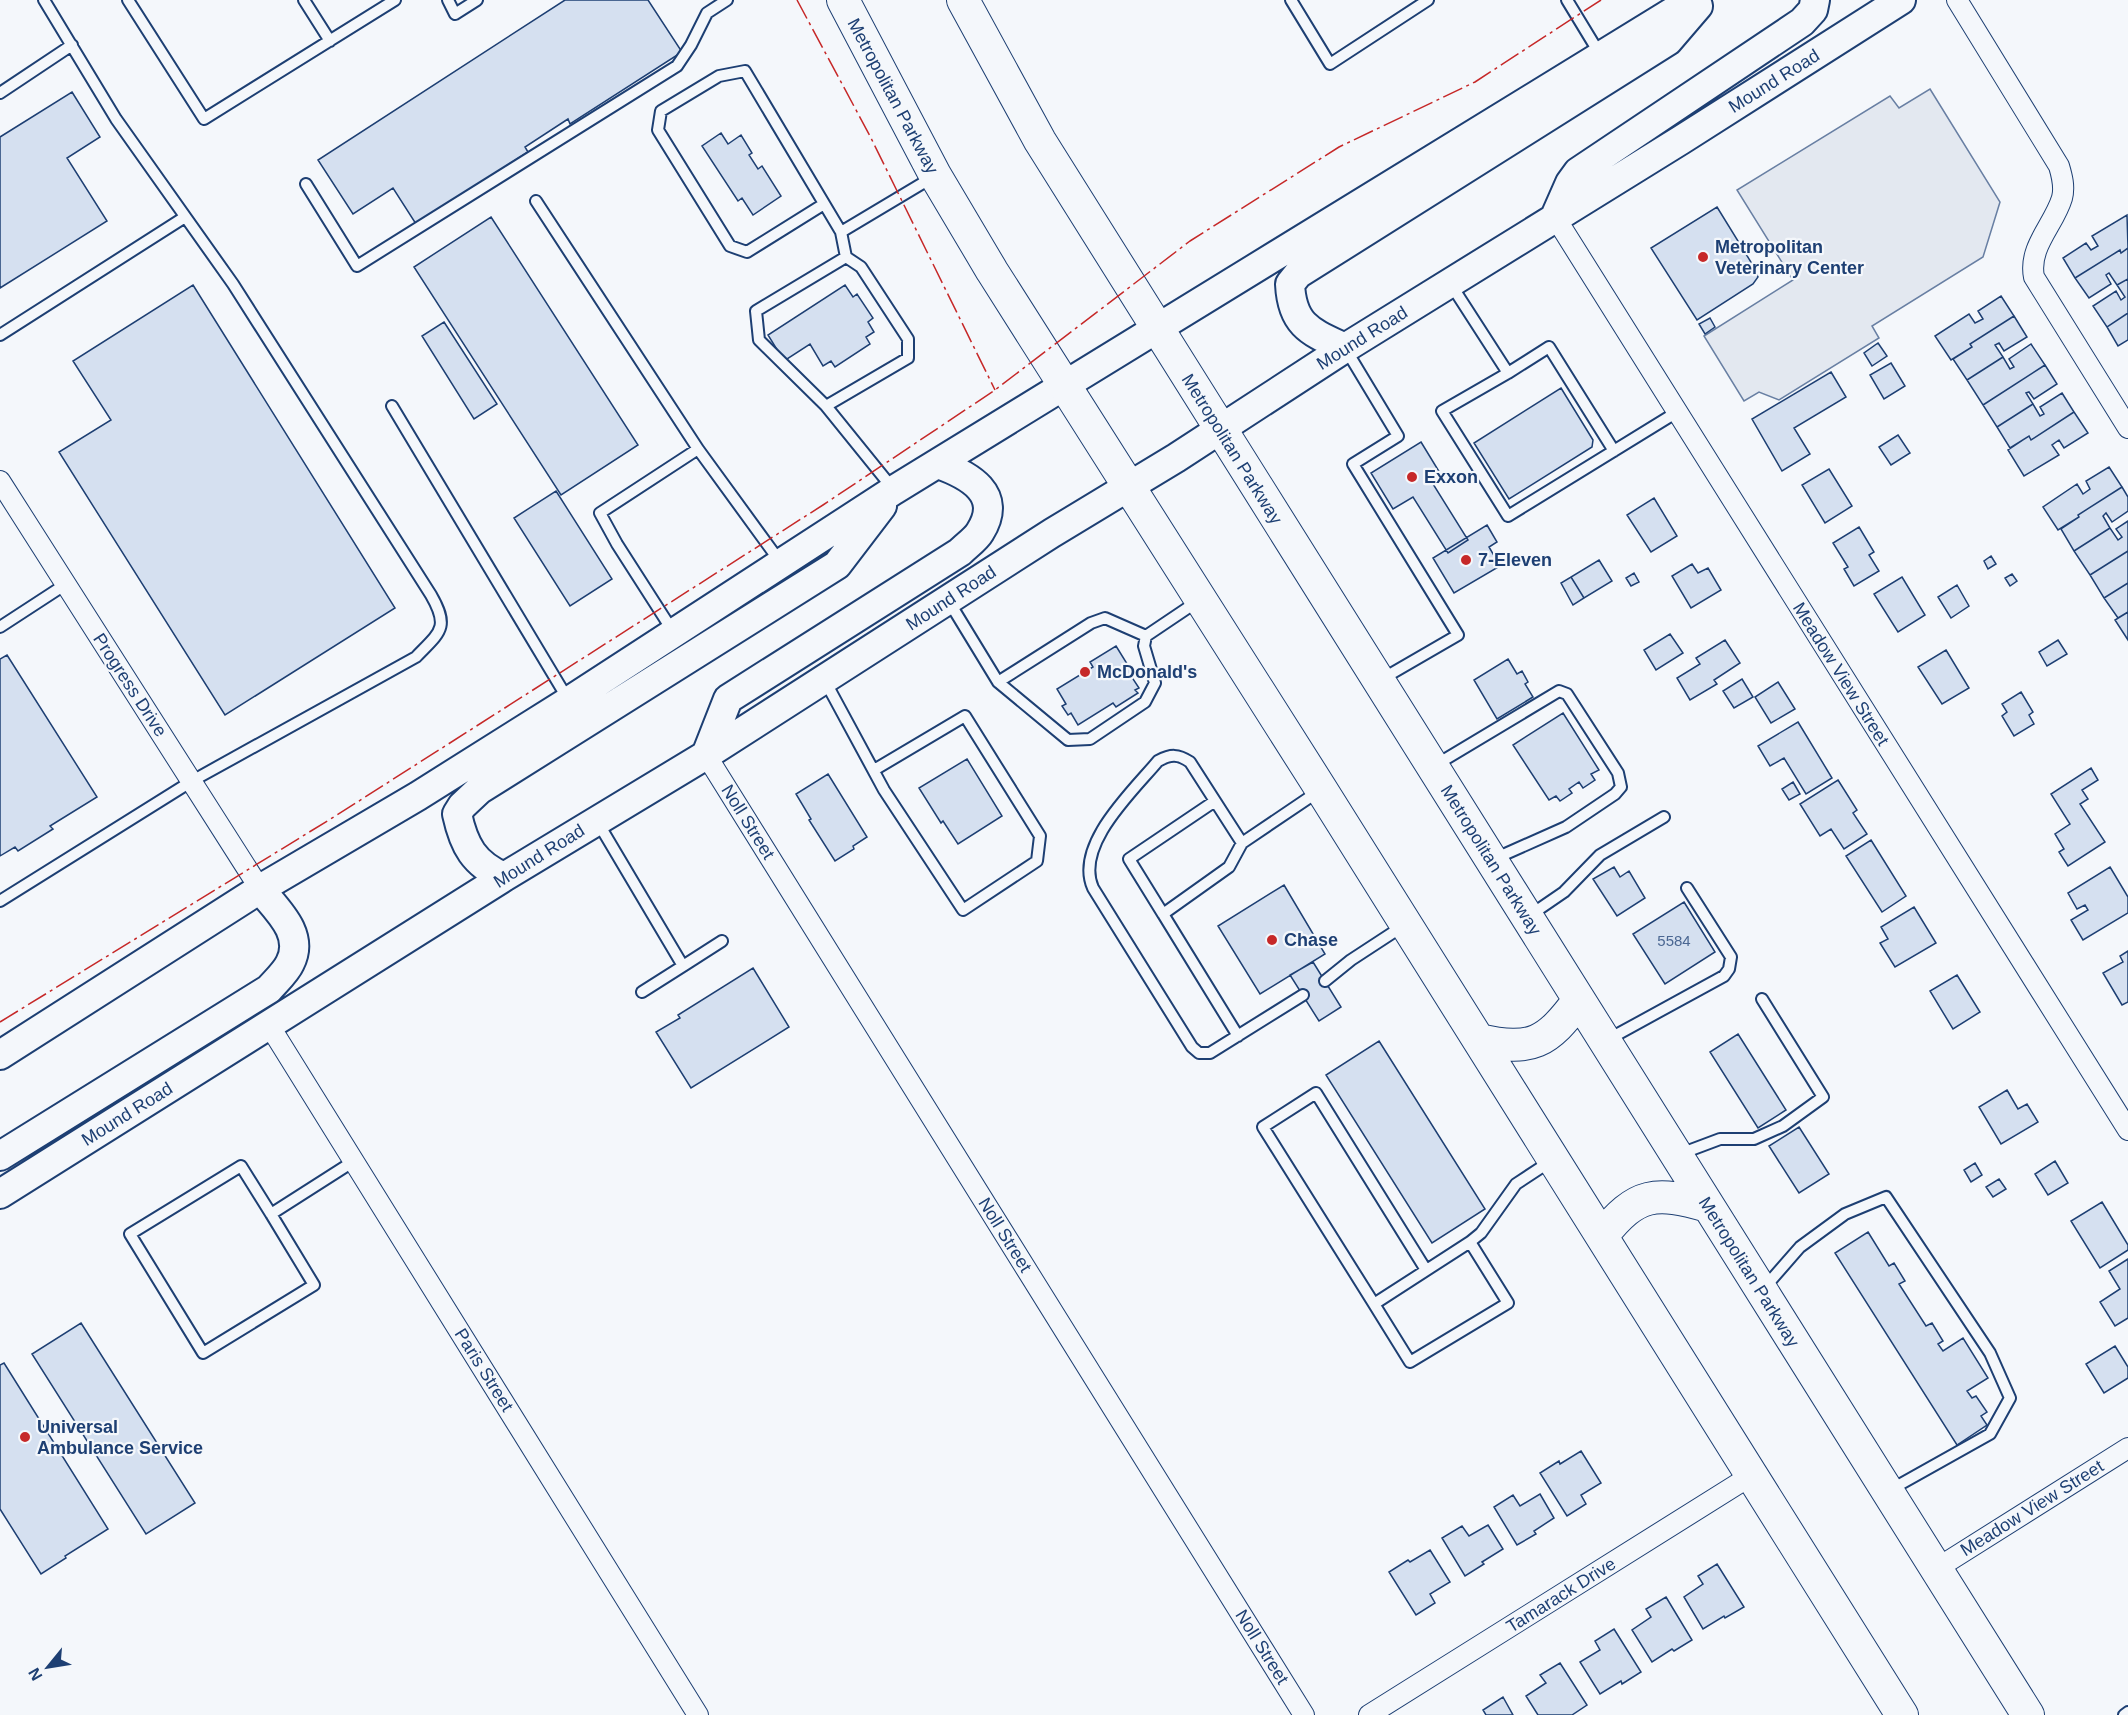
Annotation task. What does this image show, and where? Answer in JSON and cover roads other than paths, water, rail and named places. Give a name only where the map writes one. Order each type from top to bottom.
[{"type":"main road","name":"Metropolitan Parkway","points":[[843,0],[935,175],[992,271],[1321,789],[1902,1715]]},
{"type":"main road","name":"Metropolitan Parkway","points":[[963,0],[1040,141],[2028,1715]]},
{"type":"main road","points":[[0,1055],[260,889],[418,796],[569,701],[894,490],[1692,0]]},
{"type":"main road","points":[[1345,348],[1312,333],[1296,315],[1291,302],[1290,284],[1298,274],[1668,41],[1703,0]]},
{"type":"main road","points":[[1555,217],[1570,183],[1578,172],[1802,21],[1813,10],[1815,0]]},
{"type":"main road","name":"Mound Road","points":[[0,1194],[706,754],[1220,430],[1345,348],[1901,0]]},
{"type":"main road","points":[[706,754],[728,699],[960,552],[980,533],[989,512],[987,499],[979,487],[963,473],[938,464]]},
{"type":"main road","points":[[504,878],[487,870],[466,844],[457,814],[462,806],[479,790],[837,566],[894,490]]},
{"type":"main road","points":[[0,1156],[269,989],[290,964],[296,950],[293,934],[287,922],[260,889]]},
{"type":"main road","points":[[1479,1040],[1503,1046],[1525,1045],[1539,1040],[1554,1032],[1579,1000]]},
{"type":"main road","points":[[1602,1236],[1617,1217],[1644,1199],[1680,1198],[1708,1206]]},
{"type":"street","points":[[1957,0],[2059,166],[2063,182],[2062,198],[2036,251],[2032,268],[2034,277],[2128,428]]},
{"type":"street","name":"Meadow View Street","points":[[1555,217],[2128,1130]]},
{"type":"street","name":"Progress Drive","points":[[0,481],[260,889]]},
{"type":"street","name":"Noll Street","points":[[706,754],[1305,1715]]},
{"type":"street","name":"Paris Street","points":[[270,1024],[698,1715]]},
{"type":"street","name":"Meadow View Street","points":[[1936,1569],[2128,1448]]},
{"type":"street","name":"Tamarack Drive","points":[[1369,1715],[1752,1475]]},
{"type":"lane","points":[[0,901],[192,782],[416,657],[436,636],[442,623],[439,609],[431,595],[232,284],[116,118],[44,0]]},
{"type":"lane","points":[[129,0],[204,119],[395,0]]},
{"type":"lane","points":[[304,0],[330,41]]},
{"type":"lane","points":[[448,0],[455,14],[477,0]]},
{"type":"lane","points":[[306,184],[357,266],[677,66],[691,45],[707,13],[727,0]]},
{"type":"lane","points":[[1291,0],[1330,64],[1428,0]]},
{"type":"lane","points":[[1567,0],[1602,56]]},
{"type":"lane","points":[[0,93],[72,45]]},
{"type":"lane","points":[[824,204],[747,252],[730,246],[658,130],[662,111],[719,76],[745,71],[841,232],[846,257],[861,267],[908,339],[908,358],[826,406]]},
{"type":"lane","points":[[841,232],[935,175]]},
{"type":"lane","points":[[536,201],[698,449],[781,564]]},
{"type":"lane","points":[[0,335],[185,217]]},
{"type":"lane","points":[[846,257],[756,311],[759,340],[826,406],[894,490]]},
{"type":"lane","points":[[1450,283],[1508,373]]},
{"type":"lane","points":[[1614,451],[1549,347],[1442,411],[1508,516],[1614,451],[1677,412]]},
{"type":"lane","points":[[1345,348],[1398,436],[1353,464],[1458,635],[1379,681]]},
{"type":"lane","points":[[392,406],[569,701]]},
{"type":"lane","points":[[674,633],[617,544],[600,513],[698,449]]},
{"type":"lane","points":[[0,627],[66,584]]},
{"type":"lane","points":[[948,600],[998,682],[1068,740],[1090,739],[1145,702],[1155,683],[1144,646],[1146,636],[1201,599]]},
{"type":"lane","points":[[998,682],[1091,623],[1105,618],[1146,636]]},
{"type":"lane","points":[[824,679],[884,790],[963,910],[1037,861],[1040,836],[965,716],[874,770]]},
{"type":"lane","points":[[1433,766],[1559,690],[1567,693],[1618,773],[1621,787],[1605,801],[1566,827],[1491,860]]},
{"type":"lane","points":[[1242,843],[1190,762],[1179,756],[1168,755],[1158,761],[1107,822],[1091,852],[1089,878],[1192,1047],[1199,1053],[1210,1053],[1303,995]]},
{"type":"lane","points":[[1163,914],[1229,867],[1242,843],[1321,789]]},
{"type":"lane","points":[[1215,801],[1129,859],[1238,1036]]},
{"type":"lane","points":[[1526,918],[1564,892],[1600,855],[1664,817]]},
{"type":"lane","points":[[597,821],[683,966]]},
{"type":"lane","points":[[1604,1041],[1724,976],[1729,969],[1731,957],[1687,888]]},
{"type":"lane","points":[[1325,981],[1351,960],[1406,924]]},
{"type":"lane","points":[[642,992],[722,941]]},
{"type":"lane","points":[[1677,1155],[1720,1139],[1754,1139],[1783,1126],[1823,1097],[1762,999]]},
{"type":"lane","points":[[1426,1270],[1316,1094],[1263,1126],[1410,1362],[1508,1303],[1470,1242]]},
{"type":"lane","points":[[1374,1304],[1470,1242],[1480,1233],[1515,1184],[1554,1159]]},
{"type":"lane","points":[[271,1214],[354,1161]]},
{"type":"lane","points":[[241,1166],[271,1214],[314,1285],[203,1353],[130,1234],[241,1166]]},
{"type":"lane","points":[[1761,1292],[1800,1247],[1845,1214],[1886,1197],[1990,1353],[2010,1398],[1990,1434],[1887,1491]]},
{"type":"lane","points":[[2124,1715],[2128,1712]]},
{"type":"place","name":"Metropolitan Veterinary Center","points":[[1703,257]]},
{"type":"place","name":"Exxon","points":[[1412,477]]},
{"type":"place","name":"7-Eleven","points":[[1466,560]]},
{"type":"place","name":"McDonald's","points":[[1085,672]]},
{"type":"place","name":"Chase","points":[[1272,940]]},
{"type":"place","name":"Universal Ambulance Service","points":[[25,1437]]}]
